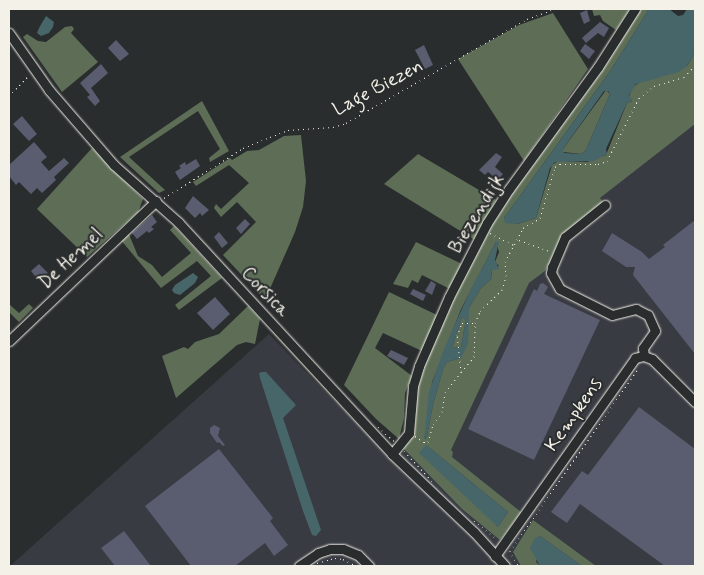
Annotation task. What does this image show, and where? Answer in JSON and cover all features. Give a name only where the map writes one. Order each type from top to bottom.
[{"type":"street","name":"Biezendijk","points":[[392,454],[400,446],[410,428],[413,386],[419,366],[449,297],[487,223],[509,188],[598,67],[634,9]]},
{"type":"street","name":"Corsica","points":[[9,33],[34,70],[114,165],[179,223],[392,454],[474,532],[505,566]]},
{"type":"street","name":"De Hemel","points":[[9,342],[156,201]]},
{"type":"street","points":[[605,205],[565,237],[551,273],[560,289],[612,315],[636,309],[648,315],[655,331],[643,348],[644,356],[652,359],[695,402]]},
{"type":"street","name":"Kempkens","points":[[495,556],[634,358],[644,356]]},
{"type":"street","points":[[299,566],[318,553],[337,549],[358,555],[369,566]]},
{"type":"path","name":"Lage Biezen","points":[[156,201],[163,199],[243,148],[288,130],[333,127],[346,123],[527,19],[555,9]]},
{"type":"path","points":[[417,437],[424,442],[428,442],[432,426],[442,412],[445,392],[474,357],[475,323],[482,308],[502,290],[506,276],[505,262],[524,226],[540,218],[555,167],[560,164],[598,164],[607,160],[640,98],[654,86],[684,77],[695,65]]},
{"type":"path","points":[[9,96],[34,70]]},
{"type":"path","points":[[486,231],[514,246]]},
{"type":"path","points":[[518,240],[542,246],[557,254]]},
{"type":"path","points":[[461,372],[457,336],[463,322],[475,323]]},
{"type":"path","name":"Kempkens","points":[[510,552],[637,370]]},
{"type":"path","points":[[400,446],[440,489]]},
{"type":"path","points":[[469,517],[502,544],[519,566]]},
{"type":"path","points":[[312,566],[335,558],[343,559],[356,566]]},
{"type":"shaded area","points":[[695,98],[695,566],[10,566],[269,334],[404,472],[402,455],[412,433],[441,321],[546,238]]},
{"type":"green space","points":[[592,9],[630,9],[616,30],[603,21],[600,15],[594,16]]},
{"type":"green space","points":[[637,9],[649,9],[611,70],[504,218],[508,222],[517,224],[536,218],[552,165],[558,161],[587,162],[606,155],[627,103],[632,101],[629,97],[632,88],[641,81],[687,66],[695,53],[695,124],[600,198],[603,202],[562,238],[545,271],[529,283],[451,450],[453,452],[452,457],[521,512],[500,540],[462,509],[402,447],[416,385],[434,334],[488,228]],"holes":[[[496,242],[499,252],[495,262],[499,266],[492,270],[491,279],[481,288],[469,308],[461,358],[447,362],[443,369],[425,439],[432,382],[461,309]],[[426,445],[508,512],[498,527]]]},
{"type":"green space","points":[[553,13],[588,69],[524,161],[458,59],[519,25]]},
{"type":"green space","points":[[72,26],[74,29],[71,33],[98,62],[62,92],[23,37],[27,34],[38,41],[46,42],[65,27]]},
{"type":"green space","points":[[606,90],[610,94],[586,150],[581,154],[563,152],[563,149]]},
{"type":"green space","points":[[202,101],[229,151],[210,162],[209,158],[220,149],[198,111],[129,157],[165,190],[159,193],[120,157]]},
{"type":"green space","points":[[301,135],[306,181],[303,207],[295,232],[265,300],[223,255],[256,222],[237,202],[221,217],[214,208],[216,204],[221,209],[249,183],[229,165],[196,186],[193,182],[230,158],[232,160],[247,151],[259,150],[284,136]]},
{"type":"green space","points":[[92,148],[143,199],[138,212],[87,257],[37,209]]},
{"type":"green space","points":[[418,154],[496,200],[475,240],[384,184]]},
{"type":"green space","points":[[174,226],[222,278],[179,310],[175,305],[211,276],[197,261],[161,288],[120,239],[128,232],[138,256],[152,265],[162,277],[191,253],[170,230]]},
{"type":"green space","points":[[416,242],[462,264],[450,289],[422,275],[418,283],[412,280],[408,288],[393,284]]},
{"type":"green space","points":[[389,292],[437,315],[422,351],[383,333],[375,348],[412,376],[405,393],[404,418],[399,439],[376,419],[344,385]]},
{"type":"green space","points":[[9,304],[19,313],[29,304],[33,308],[19,322],[9,312]]},
{"type":"green space","points":[[248,306],[260,319],[255,344],[246,342],[237,345],[176,398],[162,356],[184,347],[188,349],[195,342],[219,334]]},
{"type":"green space","points":[[462,317],[466,319],[461,347],[452,348]]},
{"type":"green space","points":[[533,520],[596,566],[582,566],[540,536],[536,562],[540,566],[521,566],[513,552]]},
{"type":"water","points":[[649,9],[669,9],[678,16],[683,15],[687,9],[695,9],[695,53],[687,66],[679,72],[636,84],[629,95],[632,101],[627,103],[606,149],[607,154],[594,161],[555,162],[550,168],[536,218],[517,224],[505,223],[504,218],[611,70]],"holes":[[[604,91],[608,91],[610,94],[586,150],[581,154],[564,153],[563,149]]]},
{"type":"water","points":[[46,16],[54,22],[53,27],[49,33],[41,36],[37,33]]},
{"type":"water","points":[[499,241],[495,260],[499,269],[492,270],[491,279],[481,288],[469,308],[468,344],[461,358],[447,362],[443,369],[427,436],[424,439],[429,392],[444,349],[469,293],[496,242]],"holes":[[[462,317],[466,319],[461,347],[452,348]]]},
{"type":"water","points":[[193,273],[198,277],[195,283],[180,295],[174,293],[172,290],[175,285]]},
{"type":"water","points":[[266,372],[296,405],[283,418],[321,530],[316,536],[312,535],[303,511],[260,378],[259,373]]},
{"type":"water","points":[[426,445],[508,512],[498,527],[419,453]]},
{"type":"water","points":[[540,536],[582,566],[540,566],[530,548],[535,538]]},
{"type":"building","points":[[587,10],[590,21],[584,24],[580,13]]},
{"type":"building","points":[[600,22],[609,28],[604,37],[598,33],[586,43],[582,38]]},
{"type":"building","points":[[116,40],[129,54],[120,61],[108,48]]},
{"type":"building","points":[[585,44],[595,51],[589,59],[580,51]]},
{"type":"building","points":[[424,45],[433,65],[425,69],[415,50]]},
{"type":"building","points":[[101,64],[108,73],[91,88],[100,101],[95,106],[87,97],[90,95],[80,83]]},
{"type":"building","points":[[22,116],[37,134],[29,141],[13,124]]},
{"type":"building","points":[[34,142],[47,157],[41,162],[49,171],[64,158],[69,163],[54,177],[56,180],[42,193],[37,188],[31,194],[19,182],[16,185],[9,176],[9,165]]},
{"type":"building","points":[[496,153],[502,157],[495,167],[503,174],[498,180],[488,172],[485,175],[479,170]]},
{"type":"building","points":[[196,159],[200,166],[180,180],[175,172],[181,168],[179,166],[185,162],[186,165]]},
{"type":"building","points":[[193,196],[209,210],[202,216],[200,213],[195,218],[185,208]]},
{"type":"building","points":[[152,215],[157,222],[151,227],[154,229],[149,233],[147,231],[137,239],[132,233]]},
{"type":"building","points":[[245,219],[250,224],[241,234],[236,228]]},
{"type":"building","points":[[695,220],[695,354],[633,275],[635,267],[626,267],[602,251],[612,233],[642,252],[649,259],[665,247],[663,245]]},
{"type":"building","points":[[219,232],[228,243],[222,248],[214,237]]},
{"type":"building","points":[[39,264],[48,273],[38,280],[31,271]]},
{"type":"building","points":[[431,281],[436,284],[432,295],[425,291]]},
{"type":"building","points":[[543,283],[548,287],[544,294],[600,320],[534,460],[468,429],[534,289],[537,291],[540,284]]},
{"type":"building","points":[[413,289],[426,295],[423,301],[410,294]]},
{"type":"building","points":[[215,297],[230,314],[213,330],[197,313]]},
{"type":"building","points":[[391,350],[408,358],[404,365],[387,356]]},
{"type":"building","points":[[639,407],[695,449],[695,566],[665,566],[580,504],[567,523],[551,512],[582,471],[588,475]]},
{"type":"building","points":[[214,425],[220,428],[218,436],[225,445],[223,446],[219,442],[217,443],[210,433],[210,428]]},
{"type":"building","points":[[219,449],[273,518],[270,521],[288,545],[274,556],[265,543],[235,566],[191,566],[145,506]]},
{"type":"building","points":[[124,531],[151,566],[115,566],[101,548]]}]
